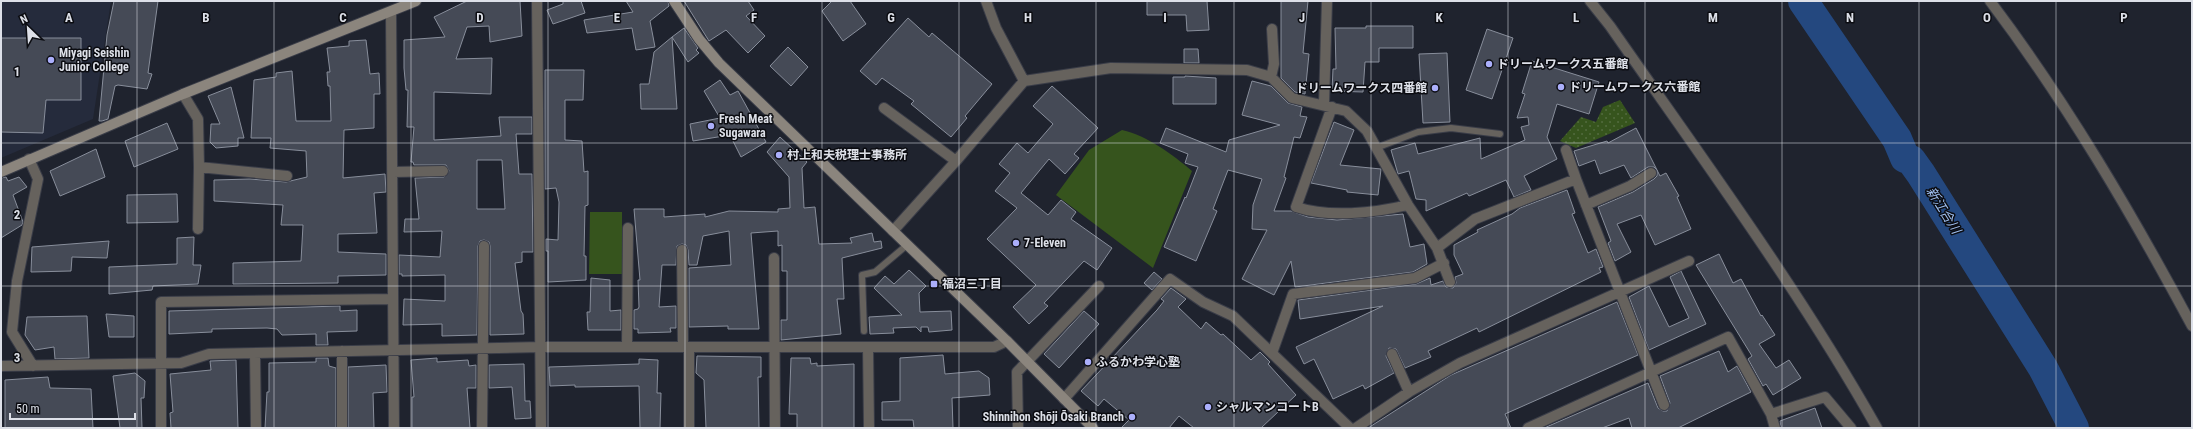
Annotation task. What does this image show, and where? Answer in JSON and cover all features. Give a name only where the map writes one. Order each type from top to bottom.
[{"type":"street","points":[[1,172],[182,94],[416,1]]},
{"type":"street","points":[[537,1],[541,428]]},
{"type":"street","points":[[674,1],[699,39],[719,63],[1008,341],[1093,428]]},
{"type":"street","points":[[986,1],[996,28],[1024,81]]},
{"type":"street","points":[[1326,1],[1328,106],[1296,207],[1309,212],[1376,213],[1408,205]]},
{"type":"street","points":[[1590,1],[1654,89],[1784,279],[1850,380],[1877,428]]},
{"type":"street","points":[[1990,1],[2087,144],[2144,236],[2192,326]]},
{"type":"street","points":[[391,12],[394,428]]},
{"type":"street","points":[[1271,77],[1274,64],[1272,29]]},
{"type":"street","points":[[893,231],[956,161],[1024,81],[1111,68],[1247,70],[1271,77],[1292,98],[1346,111],[1367,131],[1408,205],[1437,248],[1450,282]]},
{"type":"street","points":[[182,94],[198,119],[198,228]]},
{"type":"street","points":[[884,108],[956,161]]},
{"type":"street","points":[[1566,150],[1664,405]]},
{"type":"street","points":[[29,160],[38,179],[16,281],[12,332],[33,366]]},
{"type":"street","points":[[199,167],[287,176]]},
{"type":"street","points":[[393,172],[443,171]]},
{"type":"street","points":[[1586,205],[1630,186],[1651,173]]},
{"type":"street","points":[[1437,248],[1475,219],[1576,179]]},
{"type":"street","points":[[627,347],[628,228]]},
{"type":"street","points":[[482,428],[484,246]]},
{"type":"street","points":[[682,250],[689,428]]},
{"type":"street","points":[[774,258],[775,428]]},
{"type":"street","points":[[1356,428],[1409,392],[1482,352],[1689,261]]},
{"type":"street","points":[[1272,353],[1293,294],[1415,278],[1444,264]]},
{"type":"street","points":[[1064,399],[1170,279],[1203,302],[1232,316],[1350,428]]},
{"type":"street","points":[[1018,428],[1017,372],[1099,286]]},
{"type":"street","points":[[161,428],[161,302],[393,299]]},
{"type":"street","points":[[1528,428],[1728,337],[1771,414],[1775,428]]},
{"type":"street","points":[[1,366],[161,364],[181,363],[209,354],[255,354],[394,349],[540,347],[994,347],[1008,341]]},
{"type":"street","points":[[868,347],[868,428]]},
{"type":"street","points":[[342,351],[342,428]]},
{"type":"street","points":[[255,354],[256,428]]},
{"type":"street","points":[[1392,354],[1409,392]]},
{"type":"street","points":[[1771,414],[1825,397],[1851,428]]},
{"type":"lane","points":[[1376,148],[1418,132],[1451,128],[1500,134]]},
{"type":"lane","points":[[864,331],[862,275],[875,272],[907,245]]},
{"type":"shaded area","name":"Miyagi Seishin Junior College","points":[[1,1],[111,1],[93,119],[1,158]]},
{"type":"green space","points":[[1620,100],[1635,123],[1576,148],[1560,141],[1581,117],[1596,122],[1603,107]]},
{"type":"green space","points":[[1122,130],[1150,141],[1168,152],[1192,171],[1153,268],[1056,195],[1089,150]]},
{"type":"green space","points":[[590,212],[622,212],[622,274],[589,274]]},
{"type":"building","points":[[114,1],[158,1],[148,73],[152,74],[147,89],[118,85],[115,86],[108,119],[99,121],[107,35]]},
{"type":"building","points":[[467,1],[520,1],[522,36],[490,42],[489,26],[467,27],[456,59],[492,58],[491,94],[434,92],[434,140],[501,136],[499,117],[532,117],[532,134],[516,134],[519,174],[532,174],[533,252],[522,252],[522,262],[515,263],[521,311],[523,314],[524,334],[490,335],[490,246],[489,242],[484,240],[480,241],[478,246],[477,335],[442,336],[442,324],[403,325],[404,299],[445,301],[445,275],[402,276],[402,274],[399,274],[399,255],[440,257],[442,231],[404,232],[405,219],[419,219],[415,178],[444,177],[449,171],[446,165],[414,165],[413,162],[411,162],[414,127],[407,127],[408,90],[406,90],[404,68],[404,40],[445,37],[434,17]],"holes":[[[477,160],[502,160],[505,209],[477,209]]]},
{"type":"building","points":[[563,1],[581,1],[585,13],[553,24],[547,10],[563,4]]},
{"type":"building","points":[[626,1],[668,1],[669,6],[650,21],[655,47],[636,50],[632,28],[587,33],[584,20],[633,12]]},
{"type":"building","points":[[684,1],[748,1],[754,10],[746,16],[765,36],[748,53],[726,30],[709,41]]},
{"type":"building","points":[[832,1],[850,1],[866,24],[843,41],[822,11]]},
{"type":"building","points":[[1147,1],[1207,1],[1209,30],[1187,31],[1186,15],[1147,15]]},
{"type":"building","points":[[1281,1],[1308,1],[1303,53],[1309,54],[1305,94],[1295,92],[1281,78]]},
{"type":"building","points":[[908,18],[929,37],[932,33],[992,84],[965,116],[967,118],[951,137],[911,104],[914,101],[882,78],[876,85],[860,71]]},
{"type":"building","points":[[1366,26],[1413,26],[1413,48],[1379,48],[1379,62],[1365,62],[1363,92],[1332,91],[1333,69],[1336,69],[1335,28],[1366,28]]},
{"type":"building","points":[[684,28],[698,48],[696,50],[699,53],[688,62],[672,37]]},
{"type":"building","name":"ドリームワークス五番館","points":[[1487,29],[1513,38],[1492,99],[1466,90]]},
{"type":"building","points":[[672,37],[677,109],[641,109],[640,84],[649,84],[654,52]]},
{"type":"building","points":[[1,38],[81,38],[81,100],[46,100],[43,133],[1,132]]},
{"type":"building","points":[[366,40],[370,74],[379,73],[380,94],[374,94],[374,128],[344,130],[343,178],[385,174],[386,192],[374,193],[377,233],[338,234],[338,252],[386,254],[386,275],[338,276],[338,283],[233,284],[233,263],[301,261],[303,225],[281,225],[283,205],[214,201],[214,180],[250,179],[286,182],[307,177],[306,151],[270,148],[271,138],[251,138],[254,80],[276,77],[276,73],[292,71],[296,121],[331,121],[330,86],[328,86],[327,72],[330,72],[327,48],[349,46],[349,41]]},
{"type":"building","points":[[788,47],[808,67],[791,86],[770,66]]},
{"type":"building","points":[[1184,49],[1198,49],[1199,63],[1184,63]]},
{"type":"building","name":"ドリームワークス四番館","points":[[1447,53],[1450,122],[1423,123],[1419,54]]},
{"type":"building","points":[[1532,61],[1599,82],[1589,114],[1557,104],[1547,137],[1557,159],[1524,176],[1531,190],[1514,197],[1506,180],[1469,196],[1467,193],[1426,211],[1426,200],[1416,199],[1409,171],[1398,174],[1391,150],[1415,143],[1418,154],[1480,138],[1481,159],[1525,140],[1521,127],[1529,125],[1528,117],[1517,118],[1525,94],[1522,93]]},
{"type":"building","points":[[545,70],[584,70],[583,100],[565,100],[565,140],[582,141],[584,172],[588,171],[588,205],[585,206],[584,256],[586,256],[586,280],[548,282],[548,251],[546,251],[546,239],[558,240],[559,202],[556,188],[545,189]]},
{"type":"building","points":[[1185,76],[1216,78],[1216,104],[1173,104],[1173,77]]},
{"type":"building","points":[[720,80],[730,95],[738,91],[766,142],[741,157],[730,135],[693,141],[690,124],[720,118],[704,91]]},
{"type":"building","points":[[1252,81],[1271,86],[1288,103],[1302,107],[1300,116],[1307,117],[1300,138],[1294,137],[1284,177],[1286,178],[1274,211],[1291,211],[1308,217],[1337,220],[1403,214],[1410,247],[1424,244],[1427,264],[1413,272],[1295,287],[1291,261],[1274,295],[1242,279],[1267,230],[1252,229],[1253,205],[1262,179],[1228,170],[1213,209],[1217,211],[1196,261],[1164,247],[1198,167],[1185,163],[1188,154],[1160,143],[1166,128],[1226,152],[1229,140],[1280,125],[1242,115]]},
{"type":"building","points":[[1052,86],[1098,128],[1074,154],[1079,158],[1065,174],[1049,159],[1021,193],[1048,215],[1061,200],[1076,212],[1071,219],[1112,248],[1097,270],[1084,261],[1044,303],[1048,306],[1029,324],[1013,307],[1036,285],[987,239],[1017,208],[995,191],[1010,173],[999,164],[1017,143],[1028,153],[1053,124],[1033,106]]},
{"type":"building","points":[[231,87],[244,138],[238,138],[238,146],[216,148],[210,142],[211,124],[220,124],[208,96]]},
{"type":"building","points":[[1334,122],[1354,130],[1340,165],[1381,169],[1378,195],[1347,192],[1347,190],[1311,183]]},
{"type":"building","points":[[167,123],[178,149],[134,167],[125,141]]},
{"type":"building","points":[[1636,128],[1657,170],[1654,167],[1648,167],[1631,178],[1624,165],[1600,174],[1595,160],[1579,166],[1574,151],[1607,141],[1608,143]]},
{"type":"building","points":[[780,137],[807,162],[802,168],[804,208],[815,207],[819,244],[852,243],[850,238],[872,233],[874,242],[881,241],[882,248],[842,258],[844,299],[837,299],[841,334],[781,340],[781,320],[787,320],[787,271],[782,271],[782,245],[778,246],[778,231],[751,233],[759,329],[728,329],[728,326],[689,327],[689,268],[731,265],[729,231],[703,236],[697,265],[689,265],[688,250],[686,245],[682,244],[677,246],[676,265],[662,265],[659,307],[676,306],[676,328],[670,328],[671,332],[638,333],[638,329],[634,329],[634,310],[638,309],[639,307],[638,280],[640,280],[634,209],[664,209],[664,217],[705,214],[705,217],[729,211],[778,212],[778,209],[790,208],[789,177],[767,152]]},
{"type":"building","points":[[96,149],[105,177],[60,196],[50,171]]},
{"type":"building","points":[[1657,170],[1660,176],[1666,173],[1679,196],[1677,197],[1691,229],[1655,245],[1641,215],[1617,224],[1631,252],[1615,261],[1608,243],[1611,241],[1598,207],[1633,192],[1654,179],[1657,176]]},
{"type":"building","points":[[6,177],[8,181],[19,177],[27,187],[13,195],[23,222],[22,225],[1,238],[1,178]]},
{"type":"building","points":[[1567,190],[1575,213],[1572,214],[1588,253],[1596,249],[1603,267],[1599,268],[1601,272],[1479,332],[1477,328],[1428,351],[1431,357],[1405,368],[1396,349],[1389,348],[1386,356],[1394,373],[1365,389],[1363,385],[1333,399],[1314,359],[1304,364],[1296,347],[1383,306],[1300,319],[1298,300],[1416,284],[1430,278],[1431,285],[1443,281],[1446,287],[1453,288],[1456,283],[1455,277],[1463,274],[1454,255],[1454,245],[1478,232],[1477,230],[1512,214],[1520,208]]},
{"type":"building","points":[[177,194],[178,222],[127,223],[127,195]]},
{"type":"building","points":[[194,237],[193,265],[201,265],[198,284],[153,286],[152,290],[109,294],[109,267],[177,264],[177,238]]},
{"type":"building","points":[[109,241],[107,258],[72,257],[71,271],[31,272],[32,247]]},
{"type":"building","points":[[1719,254],[1733,283],[1741,279],[1761,316],[1762,315],[1775,335],[1759,344],[1776,368],[1789,360],[1801,378],[1773,395],[1766,384],[1763,386],[1748,359],[1752,356],[1696,265]]},
{"type":"building","points":[[909,270],[926,286],[919,293],[920,312],[951,311],[952,330],[929,332],[928,327],[921,327],[921,332],[916,327],[893,328],[894,333],[870,334],[869,317],[902,315],[874,288],[885,276],[894,284]]},
{"type":"building","points":[[1681,271],[1706,324],[1649,350],[1629,297],[1649,286],[1669,327],[1689,318],[1670,277]]},
{"type":"building","points":[[1154,272],[1162,279],[1152,290],[1144,283]]},
{"type":"building","points":[[591,278],[610,280],[610,311],[621,310],[621,330],[588,330],[587,312],[590,312]]},
{"type":"building","points":[[1171,288],[1186,299],[1178,307],[1201,329],[1206,322],[1221,335],[1223,334],[1251,360],[1260,352],[1270,362],[1268,364],[1296,395],[1261,428],[1194,428],[1179,416],[1169,428],[1121,428],[1129,420],[1104,399],[1098,406],[1081,391],[1157,310],[1164,301],[1161,299]]},
{"type":"building","points":[[1617,302],[1638,355],[1505,414],[1511,428],[1368,428],[1451,375]]},
{"type":"building","points":[[340,306],[340,311],[357,310],[357,331],[327,332],[328,345],[316,345],[316,334],[282,335],[277,329],[267,328],[212,329],[212,332],[169,334],[169,311]]},
{"type":"building","points":[[1084,311],[1099,324],[1059,368],[1044,354]]},
{"type":"building","points":[[106,314],[134,316],[134,337],[109,337]]},
{"type":"building","points":[[87,316],[89,358],[55,359],[54,347],[35,350],[25,335],[27,317]]},
{"type":"building","points":[[1719,351],[1728,372],[1737,366],[1751,392],[1678,428],[1632,428],[1629,418],[1602,428],[1544,428],[1648,383],[1658,408],[1663,411],[1667,411],[1670,403],[1660,376]]},
{"type":"building","points":[[943,355],[945,374],[979,371],[989,378],[990,395],[952,398],[953,428],[914,428],[913,420],[882,420],[882,402],[900,401],[900,358]]},
{"type":"building","points":[[697,356],[761,357],[761,377],[758,377],[759,428],[706,428],[704,380],[696,373]]},
{"type":"building","points":[[316,358],[328,358],[329,366],[336,368],[336,428],[265,428],[267,392],[269,392],[269,363],[316,362]]},
{"type":"building","points":[[437,358],[437,362],[468,360],[469,366],[476,365],[476,388],[467,388],[470,428],[412,428],[412,397],[414,397],[411,360]]},
{"type":"building","points":[[791,358],[810,358],[811,364],[817,363],[817,366],[854,364],[854,428],[797,428],[797,414],[789,414]]},
{"type":"building","points":[[639,359],[658,360],[657,393],[661,393],[660,428],[640,428],[639,386],[550,386],[549,367],[639,364]]},
{"type":"building","points":[[236,360],[238,428],[171,428],[170,413],[173,412],[170,374],[211,370],[210,361]]},
{"type":"building","points":[[524,364],[525,401],[530,401],[531,418],[515,419],[512,387],[489,388],[489,365]]},
{"type":"building","points":[[386,365],[387,392],[373,393],[374,428],[348,428],[348,367]]},
{"type":"building","points":[[135,373],[145,381],[144,398],[141,398],[142,428],[120,428],[113,376]]},
{"type":"building","points":[[48,377],[50,388],[91,389],[93,428],[5,428],[5,380]]},
{"type":"building","points":[[1815,408],[1822,428],[1781,428],[1780,421]]},
{"type":"waterway","name":"新江合川","points":[[1803,1],[1897,139],[1905,158],[1911,160],[1921,174],[2043,368],[2074,428]]},
{"type":"place","name":"Miyagi Seishin Junior College","points":[[51,60]]},
{"type":"place","name":"ドリームワークス五番館","points":[[1489,64]]},
{"type":"place","name":"ドリームワークス六番館","points":[[1561,87]]},
{"type":"place","name":"ドリームワークス四番館","points":[[1435,88]]},
{"type":"place","name":"Fresh Meat Sugawara","points":[[711,126]]},
{"type":"place","name":"村上和夫税理士事務所","points":[[779,155]]},
{"type":"place","name":"7-Eleven","points":[[1016,243]]},
{"type":"place","name":"福沼三丁目","points":[[934,284]]},
{"type":"place","name":"ふるかわ学心塾","points":[[1088,362]]},
{"type":"place","name":"シャルマンコートB","points":[[1208,407]]},
{"type":"place","name":"Shinnihon Shōji Ōsaki Branch","points":[[1132,417]]}]
